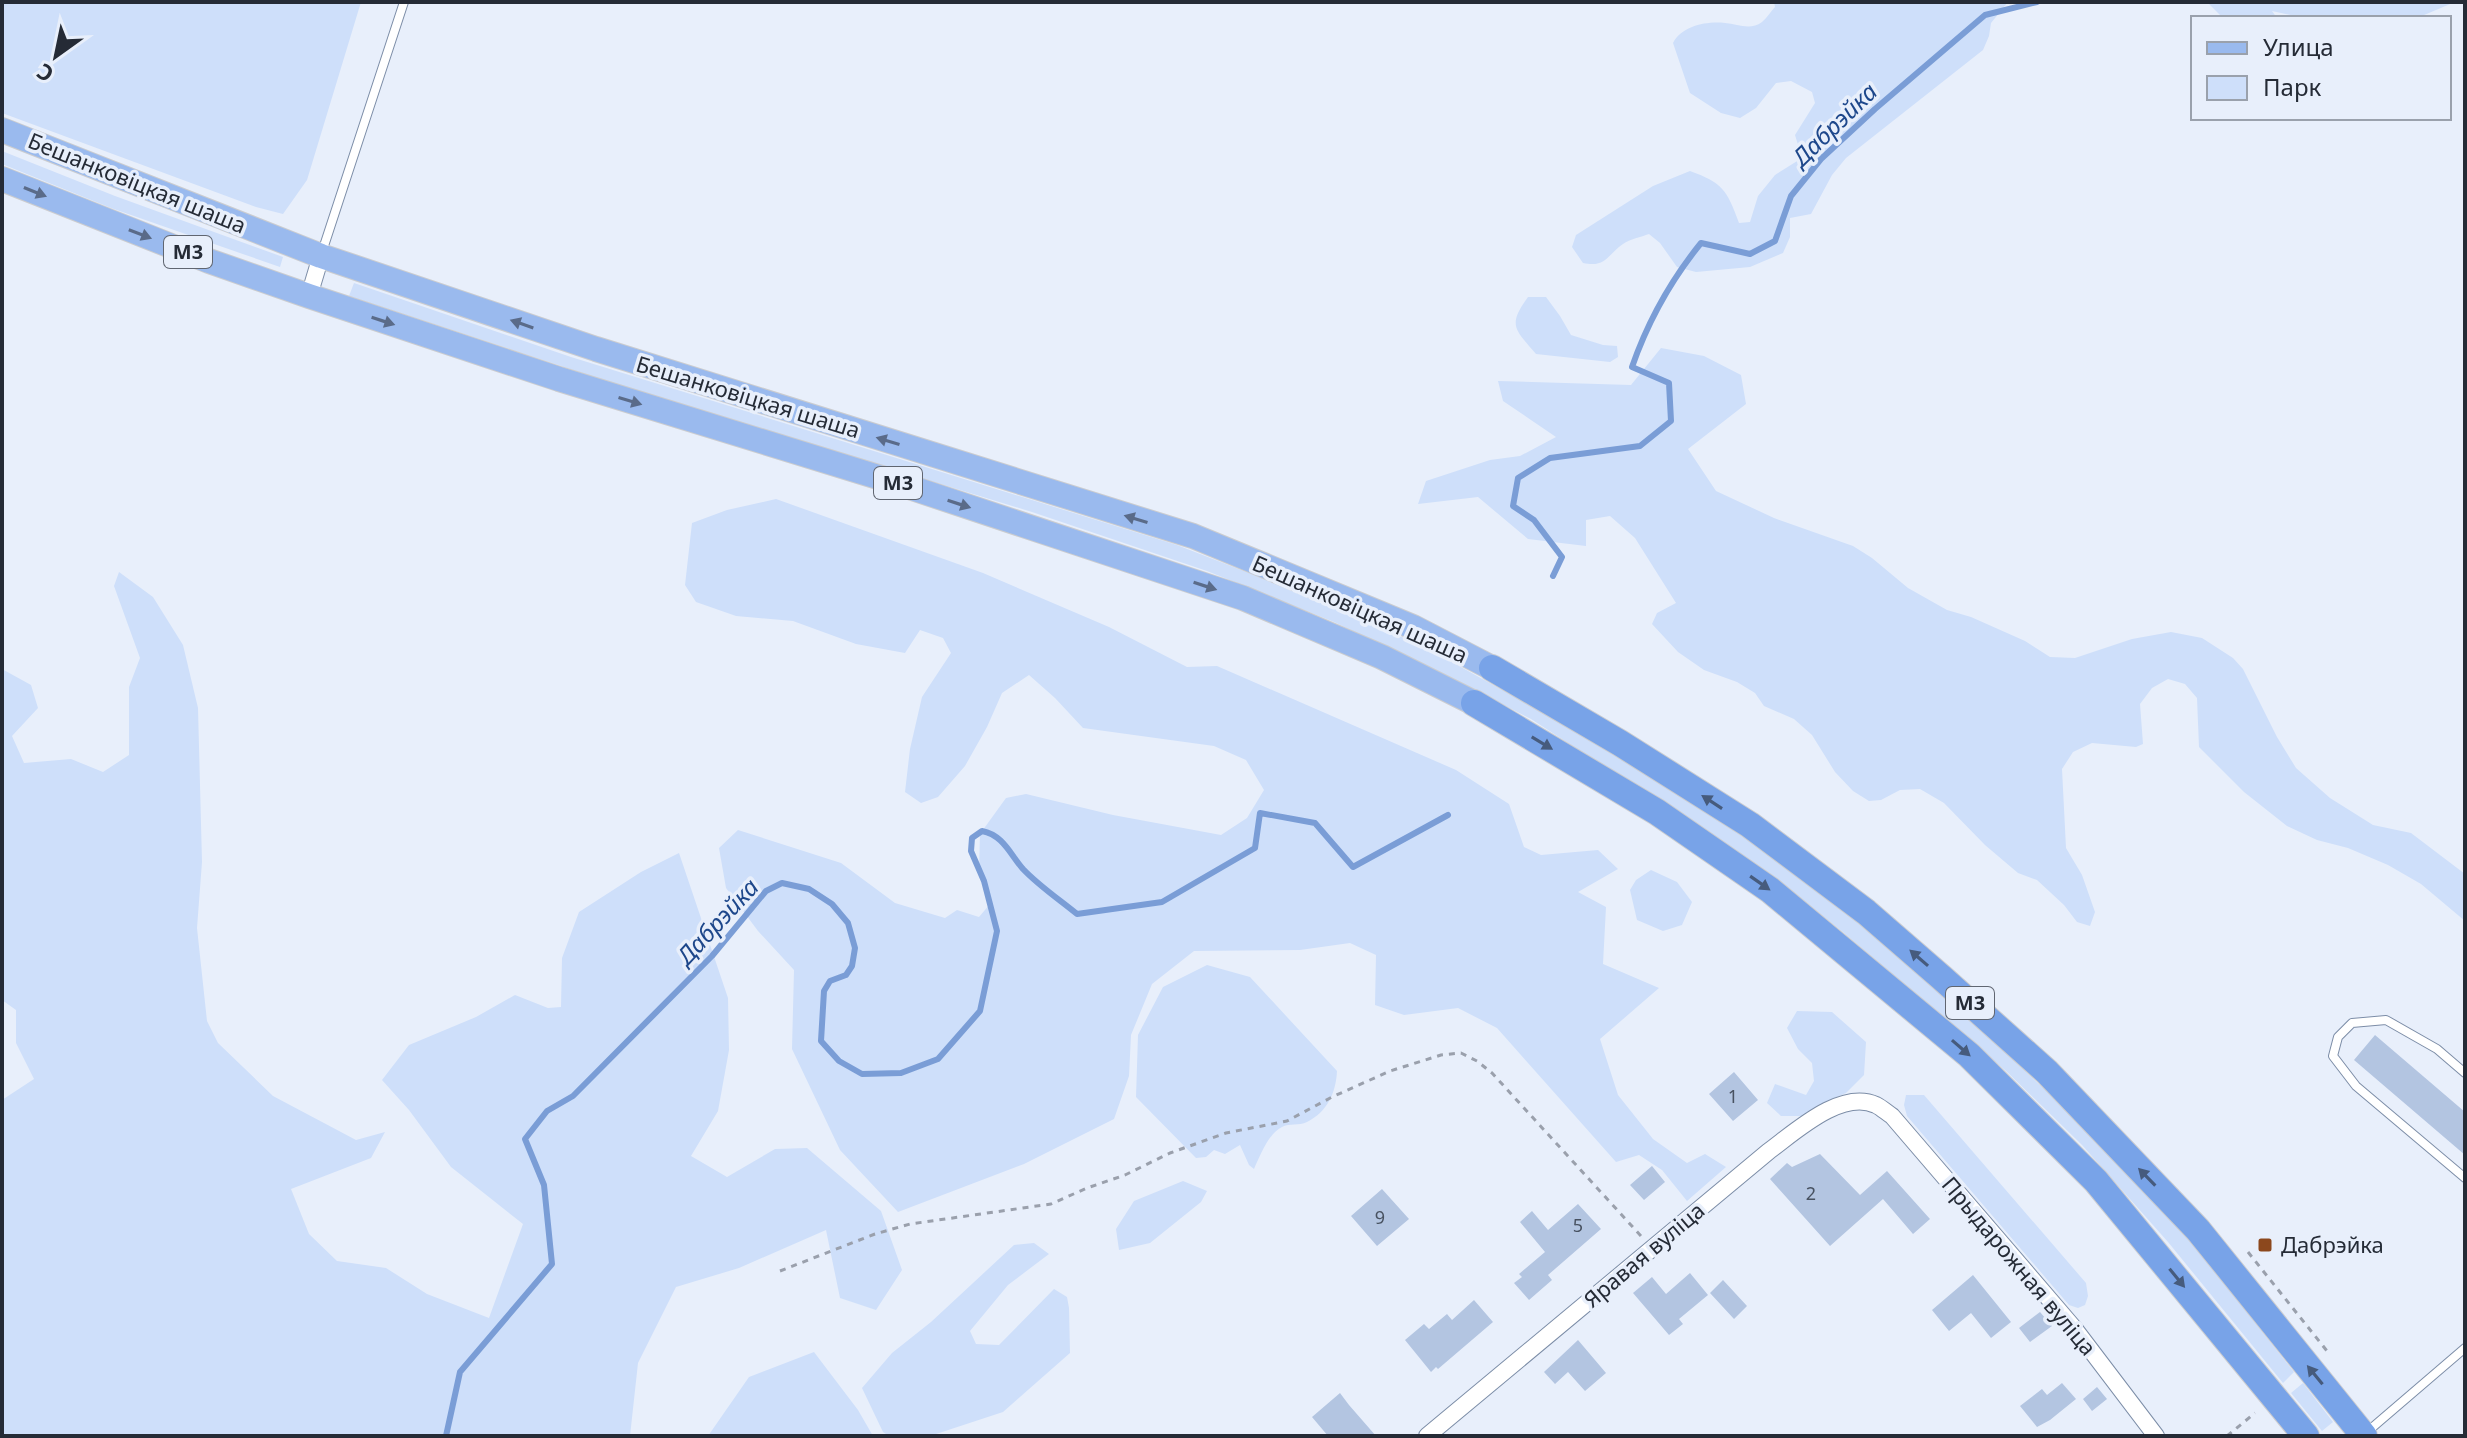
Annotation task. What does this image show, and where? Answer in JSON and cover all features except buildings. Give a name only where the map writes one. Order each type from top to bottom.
[{"type":"highway","name":"М3","points":[[1492,668],[1620,743],[1750,825],[1866,912],[1942,978],[2047,1072],[2198,1230],[2364,1436]]},
{"type":"highway","name":"М3","points":[[1474,703],[1657,812],[1770,890],[1969,1055],[2096,1181],[2306,1436]]},
{"type":"main road","name":"Бешанковіцкая шаша","points":[[2,130],[321,256],[596,349],[1193,536],[1413,627],[1492,668]]},
{"type":"main road","name":"Бешанковіцкая шаша","points":[[2,179],[209,261],[309,296],[559,379],[891,481],[1243,598],[1382,657],[1474,703]]},
{"type":"street","points":[[309,296],[321,256]]},
{"type":"street","name":"Яравая вуліца","points":[[1427,1436],[1769,1151],[1826,1110],[1855,1103],[1875,1104]]},
{"type":"street","name":"Прыдарожная вуліца","points":[[1875,1104],[1892,1116],[2064,1316],[2156,1436]]},
{"type":"lane","points":[[321,256],[404,2]]},
{"type":"lane","points":[[2465,1073],[2437,1049],[2386,1020],[2352,1023],[2338,1037],[2333,1056],[2356,1086],[2465,1178]]},
{"type":"lane","points":[[2364,1436],[2465,1348]]},
{"type":"path","points":[[780,1271],[875,1234],[910,1224],[1051,1204],[1125,1175],[1170,1153],[1226,1133],[1287,1121],[1390,1071],[1441,1055],[1461,1053],[1492,1073],[1652,1248]]},
{"type":"path","points":[[2227,1436],[2260,1408]]},
{"type":"green space","points":[[2,2],[361,2],[307,180],[283,214],[256,207],[2,113]]},
{"type":"green space","points":[[1774,2],[2008,2],[1991,23],[1983,50],[1846,158],[1832,175],[1811,214],[1790,218],[1790,237],[1783,253],[1750,267],[1696,272],[1677,267],[1660,243],[1649,234],[1626,242],[1602,262],[1583,263],[1572,247],[1576,235],[1653,186],[1690,171],[1722,189],[1739,223],[1750,222],[1758,196],[1775,175],[1802,158],[1795,135],[1815,103],[1812,92],[1791,81],[1776,83],[1756,108],[1740,118],[1721,113],[1690,93],[1673,43],[1682,32],[1703,24],[1757,25],[1775,7]]},
{"type":"green space","points":[[2207,2],[2455,2],[2422,16],[2296,16],[2272,11],[2276,16],[2221,16]]},
{"type":"green space","points":[[2,151],[283,257],[280,267],[111,208],[2,164]]},
{"type":"green space","points":[[354,283],[571,357],[1177,545],[1341,609],[1434,652],[1603,746],[1759,847],[1831,900],[1953,1004],[2071,1114],[2190,1240],[2294,1372],[2283,1383],[2168,1242],[2082,1145],[2006,1071],[1771,874],[1531,719],[1334,622],[1207,571],[1032,512],[637,391],[349,296]]},
{"type":"green space","points":[[1528,297],[1546,297],[1571,335],[1617,346],[1618,357],[1610,362],[1536,354],[1516,327],[1517,315]]},
{"type":"green space","points":[[1661,348],[1704,356],[1741,375],[1746,404],[1688,449],[1716,491],[1774,518],[1853,546],[1908,588],[1947,610],[2025,641],[2050,657],[2075,658],[2132,639],[2171,632],[2202,638],[2233,658],[2243,669],[2296,768],[2330,798],[2373,825],[2411,833],[2465,874],[2465,921],[2421,884],[2388,865],[2287,826],[2244,792],[2199,747],[2197,698],[2185,684],[2168,679],[2152,688],[2140,704],[2143,744],[2136,747],[2092,743],[2073,752],[2062,769],[2066,848],[2082,875],[2095,912],[2090,926],[2077,922],[2037,880],[2018,873],[1944,803],[1920,789],[1900,790],[1881,800],[1869,801],[1853,791],[1835,772],[1812,735],[1794,719],[1764,706],[1755,693],[1737,682],[1704,670],[1678,652],[1652,624],[1657,613],[1676,603],[1635,538],[1610,516],[1586,520],[1586,546],[1528,539],[1478,497],[1418,504],[1426,481],[1490,460],[1520,456],[1556,437],[1503,401],[1498,381],[1631,385]]},
{"type":"green space","points":[[776,499],[983,573],[1109,627],[1187,667],[1217,666],[1456,770],[1509,804],[1524,847],[1541,855],[1598,850],[1618,869],[1578,892],[1606,907],[1603,964],[1659,988],[1600,1039],[1618,1095],[1653,1139],[1687,1163],[1705,1154],[1726,1167],[1687,1201],[1662,1170],[1639,1155],[1616,1162],[1497,1028],[1458,1008],[1404,1015],[1375,1005],[1376,955],[1350,943],[1300,950],[1194,951],[1152,984],[1131,1035],[1129,1076],[1114,1119],[1024,1164],[898,1212],[840,1150],[792,1049],[794,970],[758,931],[726,888],[719,848],[738,830],[841,863],[895,903],[945,918],[957,910],[979,917],[990,904],[979,871],[980,834],[1006,798],[1026,794],[1113,815],[1221,835],[1247,818],[1264,790],[1246,760],[1214,746],[1083,728],[1029,675],[1002,693],[965,766],[938,797],[921,803],[905,792],[910,749],[922,697],[951,653],[943,638],[920,630],[905,653],[856,644],[793,621],[736,616],[696,602],[685,585],[692,523],[727,510]]},
{"type":"green space","points":[[119,572],[153,597],[183,645],[198,708],[202,862],[197,928],[207,1021],[218,1043],[273,1096],[356,1140],[385,1132],[371,1158],[291,1189],[309,1234],[337,1261],[386,1268],[427,1294],[489,1318],[523,1224],[451,1167],[409,1110],[382,1080],[409,1045],[476,1017],[515,995],[548,1008],[561,1007],[562,958],[579,912],[641,872],[679,853],[728,998],[729,1050],[718,1111],[691,1156],[727,1177],[775,1149],[807,1148],[881,1211],[902,1270],[876,1310],[840,1298],[826,1230],[739,1268],[676,1287],[638,1363],[630,1436],[2,1436],[2,1100],[34,1079],[16,1043],[16,1010],[2,1000],[2,669],[31,685],[38,708],[12,736],[24,763],[71,759],[103,772],[129,755],[129,687],[140,658],[114,586]]},
{"type":"green space","points":[[1651,870],[1677,882],[1692,902],[1682,925],[1663,931],[1637,920],[1630,890],[1636,880]]},
{"type":"green space","points":[[1207,965],[1250,977],[1337,1071],[1335,1087],[1325,1107],[1307,1122],[1277,1130],[1254,1169],[1240,1145],[1225,1154],[1214,1150],[1206,1157],[1196,1158],[1136,1097],[1138,1035],[1163,987]]},
{"type":"green space","points":[[1797,1011],[1832,1012],[1866,1042],[1864,1075],[1846,1093],[1804,1116],[1781,1116],[1767,1103],[1775,1084],[1806,1095],[1814,1081],[1812,1063],[1798,1049],[1787,1028]]},
{"type":"green space","points":[[1906,1095],[1924,1095],[2086,1283],[2088,1296],[2085,1305],[2078,1308],[2069,1305],[1907,1116],[1904,1105]]},
{"type":"green space","points":[[1183,1181],[1207,1191],[1201,1202],[1150,1243],[1119,1250],[1116,1229],[1134,1201]]},
{"type":"green space","points":[[1034,1243],[1049,1254],[1008,1285],[970,1331],[976,1344],[999,1345],[1054,1289],[1067,1297],[1070,1353],[1003,1412],[930,1436],[889,1436],[883,1432],[862,1388],[892,1353],[931,1322],[1014,1245]]},
{"type":"green space","points":[[814,1352],[858,1410],[873,1436],[708,1436],[749,1377]]},
{"type":"green space","points":[[2303,1383],[2333,1422],[2322,1431],[2291,1393]]},
{"type":"waterway","name":"Дабрэйка","points":[[1553,576],[1562,557],[1534,520],[1513,506],[1518,478],[1550,458],[1640,446],[1671,421],[1669,383],[1632,367],[1661,302],[1701,243],[1750,254],[1775,241],[1791,196],[1821,159],[1875,109],[1985,15],[2037,2]]},
{"type":"waterway","name":"Дабрэйка","points":[[446,1436],[460,1372],[552,1264],[544,1185],[525,1139],[547,1111],[573,1096],[712,956],[766,891],[782,883],[809,889],[832,904],[848,923],[855,948],[852,966],[846,975],[830,981],[824,991],[821,1041],[839,1061],[862,1074],[901,1073],[938,1059],[980,1011],[997,931],[984,881],[971,851],[972,838],[982,831],[1001,841],[1029,875],[1077,914],[1162,902],[1255,848],[1260,813],[1315,823],[1353,867],[1448,815]]},
{"type":"place","name":"Дабрэйка","points":[[2265,1245]]}]
